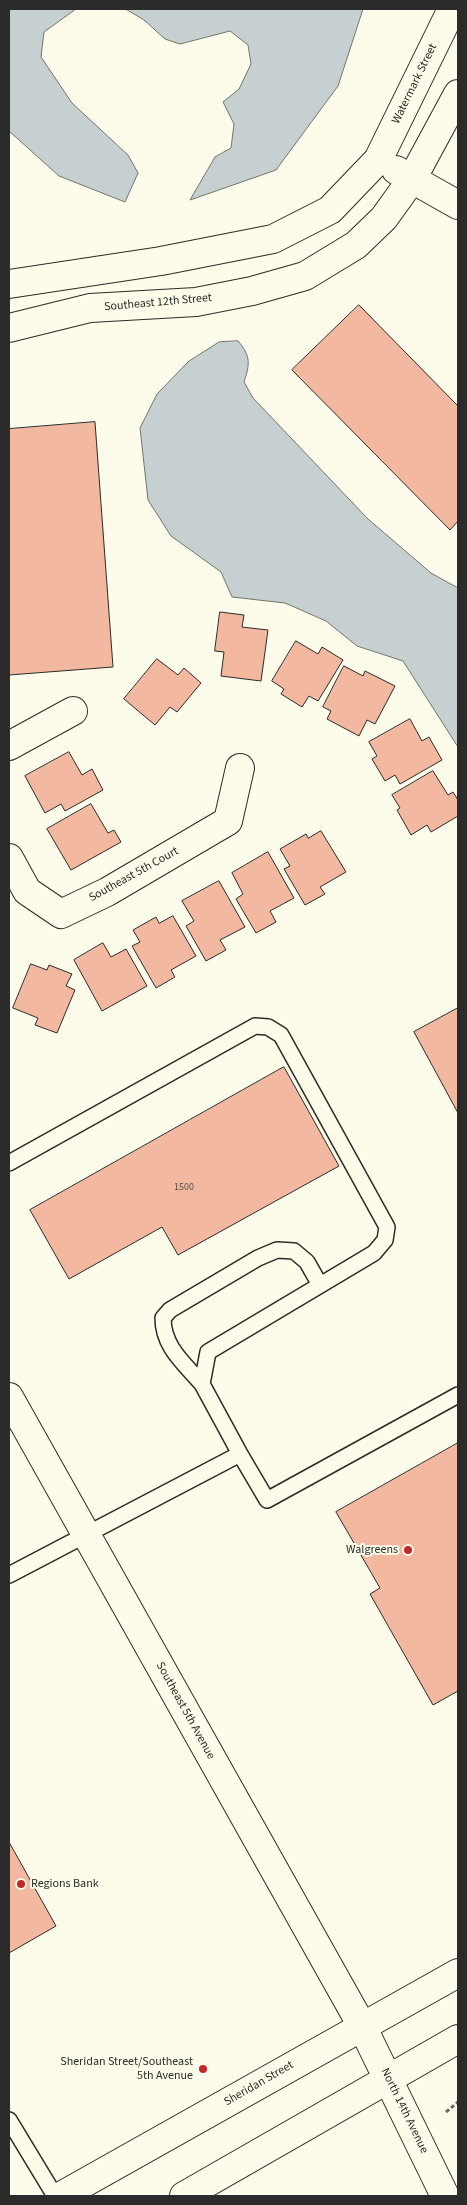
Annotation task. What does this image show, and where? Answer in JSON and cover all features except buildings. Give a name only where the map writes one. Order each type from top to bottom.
[{"type":"street","name":"Watermark Street","points":[[378,160],[452,9]]},
{"type":"street","name":"Southeast 12th Street","points":[[9,328],[90,308],[196,302],[252,291],[305,276],[356,244],[384,218],[412,179],[458,94]]},
{"type":"street","points":[[9,284],[62,274],[161,261],[273,239],[330,210],[378,160],[458,205]]},
{"type":"street","points":[[9,746],[73,711]]},
{"type":"street","name":"Southeast 5th Court","points":[[9,858],[27,891],[61,914],[106,892],[228,821],[240,768]]},
{"type":"street","name":"Southeast 5th Avenue","points":[[9,1396],[362,2026]]},
{"type":"street","name":"Sheridan Street","points":[[61,2196],[458,1973]]},
{"type":"street","name":"North 14th Avenue","points":[[362,2026],[445,2196]]},
{"type":"street","points":[[184,2196],[458,2039]]},
{"type":"lane","points":[[9,1163],[255,1026],[268,1027],[281,1035],[386,1227],[385,1240],[374,1253],[208,1352],[202,1384]]},
{"type":"lane","points":[[320,1285],[307,1262],[294,1251],[277,1250],[258,1258],[170,1310],[163,1318],[163,1333],[170,1347],[202,1384],[267,1500],[458,1394]]},
{"type":"lane","points":[[9,1575],[240,1454]]},
{"type":"lane","points":[[9,2120],[55,2196]]},
{"type":"path","points":[[446,2112],[458,2102]]},
{"type":"shaded area","points":[[9,9],[76,9],[44,32],[41,57],[72,103],[128,155],[138,173],[125,202],[59,176],[9,131]]},
{"type":"shaded area","points":[[126,9],[363,9],[338,86],[276,170],[190,200],[215,157],[231,148],[234,124],[223,102],[239,89],[251,64],[248,45],[230,31],[180,44],[165,39],[144,20]]},
{"type":"shaded area","points":[[238,341],[247,356],[248,365],[244,382],[253,398],[368,519],[431,573],[458,588],[458,747],[403,661],[357,646],[326,621],[285,603],[232,597],[221,572],[171,536],[148,500],[140,428],[157,394],[189,361],[219,342]]},
{"type":"place","name":"Walgreens","points":[[408,1550]]},
{"type":"place","name":"Regions Bank","points":[[21,1884]]},
{"type":"place","name":"Sheridan Street/Southeast 5th Avenue","points":[[203,2069]]}]
